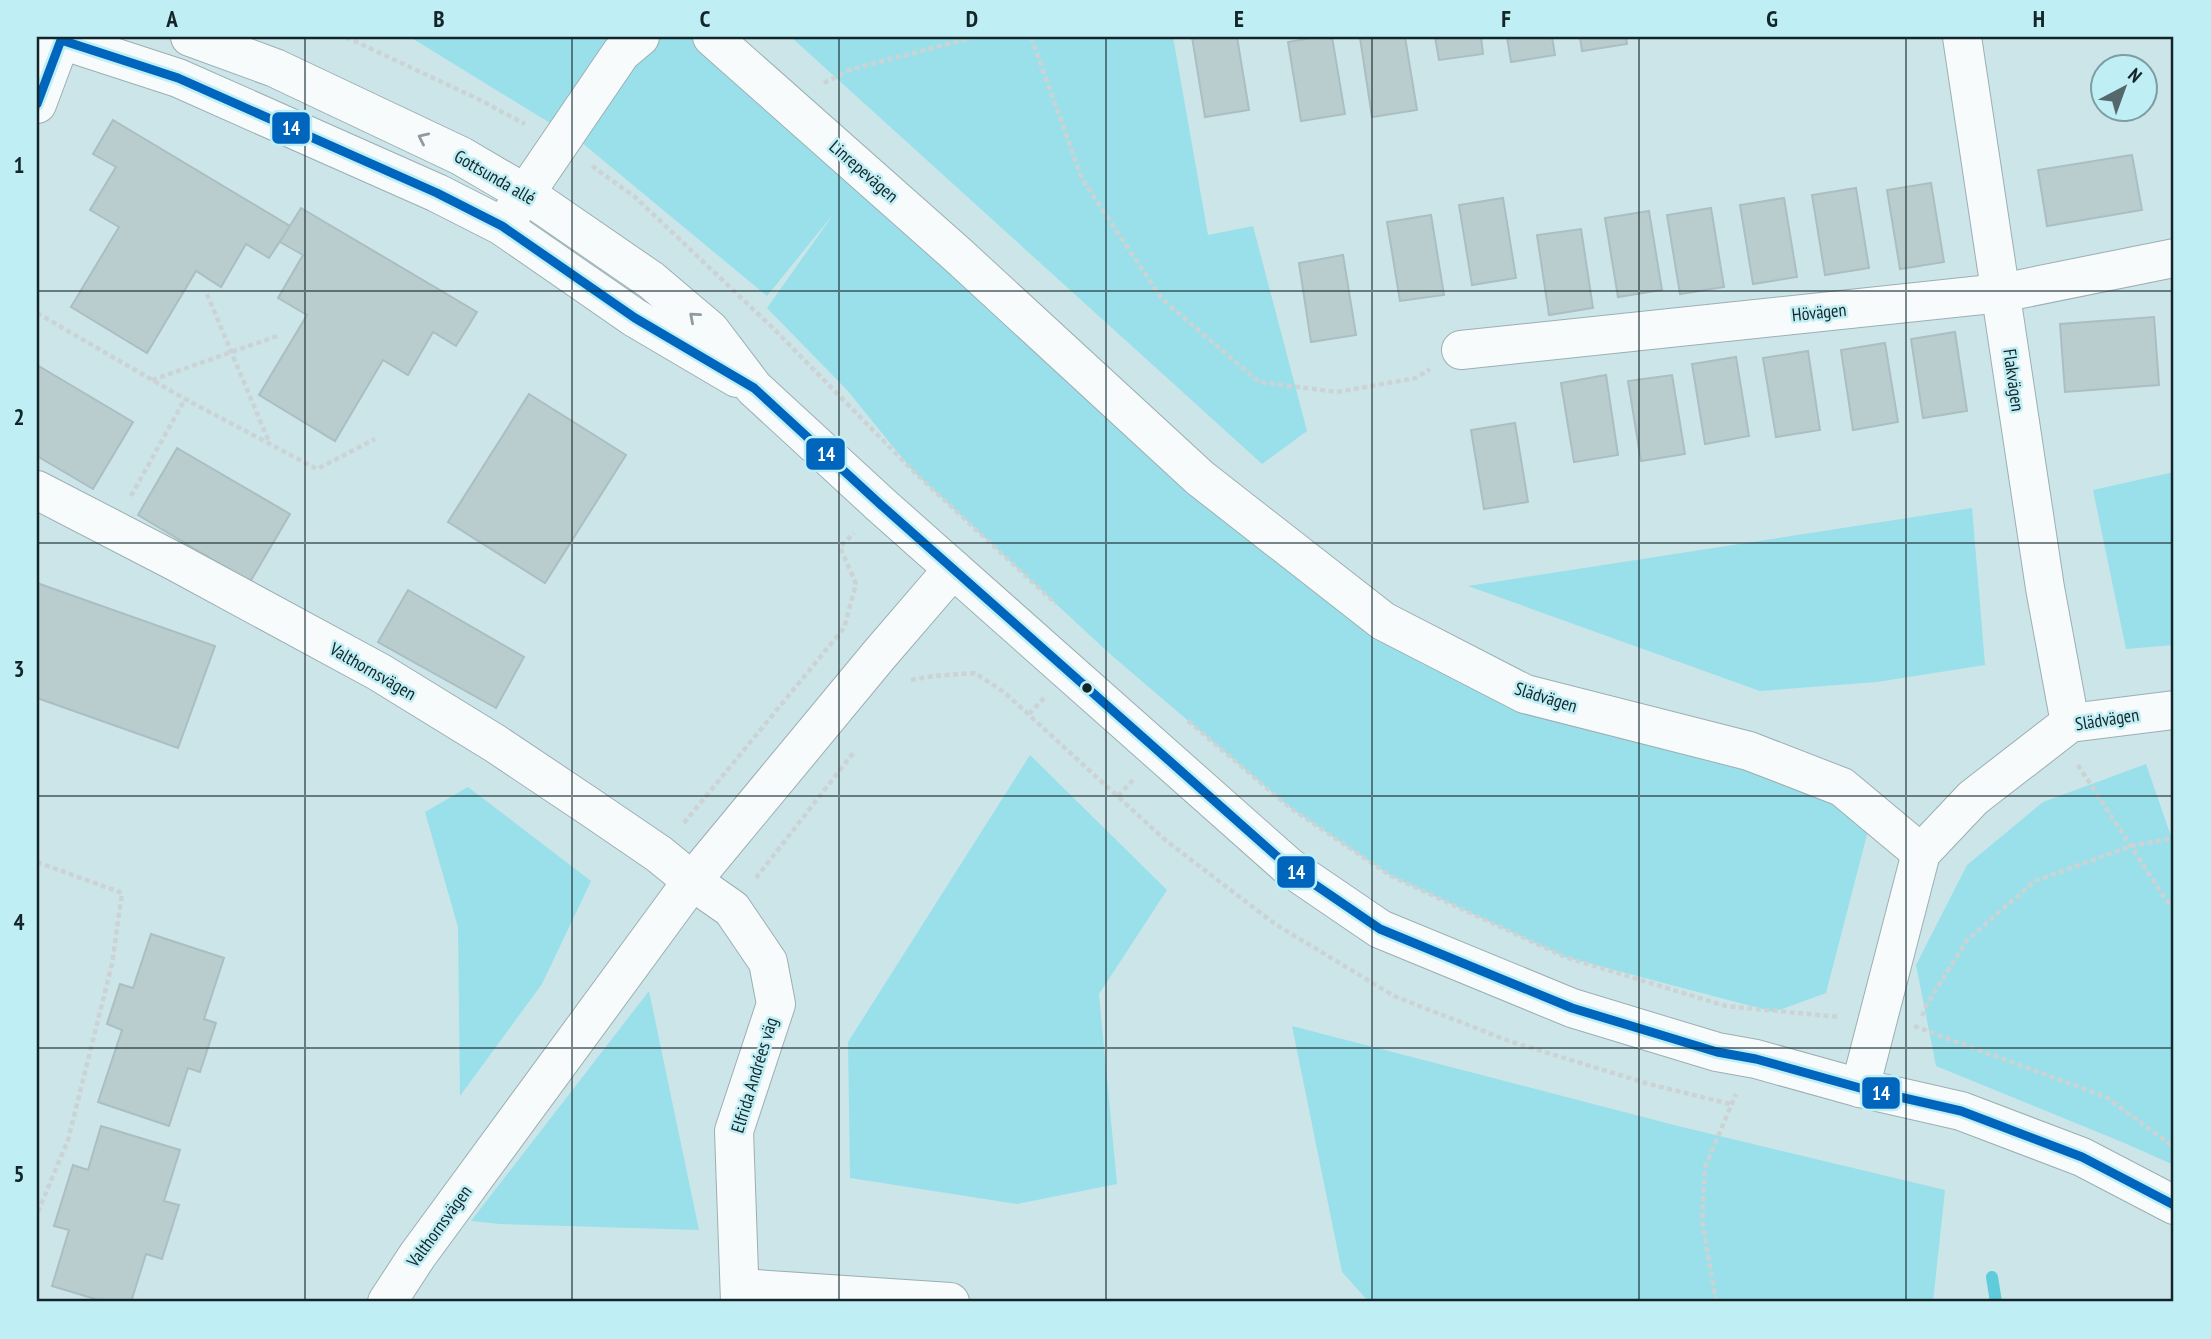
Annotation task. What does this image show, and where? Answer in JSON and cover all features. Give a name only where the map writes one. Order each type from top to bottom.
[{"type":"street","name":"Gottsunda allé","points":[[190,37],[275,68],[461,156],[526,194],[651,280],[710,330],[754,388],[881,505],[1289,867],[1380,929],[1572,1008],[1717,1052],[1756,1059],[1860,1088],[1961,1111],[2082,1157],[2174,1205]]},
{"type":"street","points":[[502,226],[621,53],[640,37]]},
{"type":"street","name":"Linrepevägen","points":[[712,37],[959,256],[1199,478]]},
{"type":"street","name":"Flakvägen","points":[[1962,37],[2045,588],[2070,723]]},
{"type":"street","name":"Gottsunda allé","points":[[59,38],[178,78],[437,193],[502,226],[635,318],[754,388]]},
{"type":"street","points":[[37,104],[59,38]]},
{"type":"street","name":"Hövägen","points":[[1461,350],[2001,293],[2174,258]]},
{"type":"street","name":"Slädvägen","points":[[1199,478],[1383,621],[1525,694],[1749,751],[1842,787],[1921,853]]},
{"type":"street","name":"Valthornsvägen","points":[[37,490],[379,672],[496,744],[659,854],[692,881]]},
{"type":"street","name":"Valthornsvägen","points":[[387,1302],[417,1256],[692,881],[878,654],[953,569]]},
{"type":"street","name":"Slädvägen","points":[[1860,1088],[1921,853],[1973,798],[2070,723],[2174,710]]},
{"type":"street","name":"Elfrida Andrées väg","points":[[692,881],[732,909],[768,962],[776,1004],[734,1130],[740,1295]]},
{"type":"street","points":[[740,1295],[950,1302]]},
{"type":"path","points":[[346,37],[480,100],[559,143],[635,197],[774,329],[912,470],[1060,608]]},
{"type":"path","points":[[785,102],[852,69],[975,37]]},
{"type":"path","points":[[1031,37],[1082,179],[1162,299],[1259,382],[1337,392],[1416,378],[1461,350]]},
{"type":"path","points":[[207,294],[269,444]]},
{"type":"path","points":[[37,313],[185,399],[317,469],[375,439]]},
{"type":"path","points":[[152,380],[280,335]]},
{"type":"path","points":[[127,504],[185,399]]},
{"type":"path","points":[[659,854],[844,628],[856,584],[840,547],[881,505]]},
{"type":"path","points":[[910,680],[975,673],[1004,692],[1164,839],[1275,924],[1394,996],[1509,1041],[1649,1084],[1730,1104]]},
{"type":"path","points":[[1029,714],[1044,697]]},
{"type":"path","points":[[1185,718],[1289,807],[1391,876],[1565,957],[1726,1006],[1878,1020],[1918,1027],[2106,1097],[2174,1147]]},
{"type":"path","points":[[2070,723],[2076,762],[2166,900],[2174,906]]},
{"type":"path","points":[[732,909],[859,745]]},
{"type":"path","points":[[1118,796],[1134,778]]},
{"type":"path","points":[[1918,1027],[1926,1006],[1967,940],[2035,881],[2131,846],[2174,838]]},
{"type":"path","points":[[37,862],[122,893],[112,964],[68,1140],[37,1214]]},
{"type":"path","points":[[1716,1302],[1702,1220],[1705,1167],[1730,1104],[1756,1059]]},
{"type":"shaded area","points":[[410,37],[712,37],[1200,478],[1525,694],[1749,751],[1869,827],[1826,993],[1774,1012],[1565,957],[1391,876],[1289,807],[1110,654],[912,470],[847,390],[767,308],[835,212],[767,296],[581,142]]},
{"type":"shaded area","points":[[791,37],[1173,37],[1208,235],[1253,226],[1307,431],[1262,464]]},
{"type":"shaded area","points":[[2174,472],[2174,645],[2126,649],[2093,490]]},
{"type":"shaded area","points":[[1972,508],[1985,665],[1877,682],[1760,691],[1468,586]]},
{"type":"shaded area","points":[[1030,755],[1167,890],[1099,994],[1117,1184],[1017,1204],[850,1178],[848,1042]]},
{"type":"shaded area","points":[[2146,764],[2174,845],[2174,1165],[1936,1066],[1916,965],[1967,865],[2043,802]]},
{"type":"shaded area","points":[[468,787],[591,881],[542,984],[460,1096],[458,927],[425,812]]},
{"type":"shaded area","points":[[649,991],[699,1230],[471,1221]]},
{"type":"shaded area","points":[[1292,1026],[1678,1126],[1945,1190],[1933,1302],[1369,1302],[1342,1272]]},
{"type":"building","points":[[1192,37],[1237,37],[1249,110],[1205,117]]},
{"type":"building","points":[[1332,37],[1345,114],[1301,121],[1288,42]]},
{"type":"building","points":[[1405,37],[1417,110],[1372,117],[1360,38]]},
{"type":"building","points":[[1435,37],[1481,37],[1483,54],[1439,60]]},
{"type":"building","points":[[1507,37],[1552,37],[1555,55],[1511,62]]},
{"type":"building","points":[[1580,37],[1626,37],[1627,44],[1582,51]]},
{"type":"building","points":[[113,120],[290,226],[269,258],[246,244],[221,287],[196,271],[147,353],[71,307],[119,227],[90,210],[116,167],[93,154]]},
{"type":"building","points":[[2132,155],[2142,210],[2047,226],[2038,170]]},
{"type":"building","points":[[1931,183],[1944,262],[1900,269],[1887,190]]},
{"type":"building","points":[[1856,188],[1869,268],[1825,275],[1812,195]]},
{"type":"building","points":[[1503,198],[1516,278],[1472,285],[1459,205]]},
{"type":"building","points":[[1784,198],[1797,277],[1753,284],[1740,205]]},
{"type":"building","points":[[301,208],[477,312],[456,346],[433,332],[408,375],[383,360],[335,441],[259,395],[307,315],[278,298],[303,255],[280,242]]},
{"type":"building","points":[[1711,208],[1724,287],[1680,294],[1667,215]]},
{"type":"building","points":[[1649,211],[1662,290],[1618,297],[1605,218]]},
{"type":"building","points":[[1431,215],[1444,295],[1400,301],[1387,222]]},
{"type":"building","points":[[1581,229],[1593,308],[1549,315],[1537,235]]},
{"type":"building","points":[[1343,255],[1356,335],[1311,342],[1299,263]]},
{"type":"building","points":[[2154,317],[2159,385],[2065,392],[2060,324]]},
{"type":"building","points":[[1955,332],[1967,411],[1923,418],[1911,339]]},
{"type":"building","points":[[1885,343],[1898,422],[1853,430],[1841,350]]},
{"type":"building","points":[[1808,351],[1820,430],[1776,437],[1763,358]]},
{"type":"building","points":[[1736,357],[1749,436],[1705,444],[1692,364]]},
{"type":"building","points":[[37,365],[133,422],[93,489],[37,456]]},
{"type":"building","points":[[1606,375],[1618,455],[1574,462],[1561,383]]},
{"type":"building","points":[[1672,375],[1685,454],[1641,461],[1628,381]]},
{"type":"building","points":[[529,394],[626,455],[545,583],[448,522]]},
{"type":"building","points":[[1515,423],[1528,502],[1484,509],[1471,430]]},
{"type":"building","points":[[177,448],[290,514],[250,582],[138,515]]},
{"type":"building","points":[[37,583],[215,646],[178,748],[37,698]]},
{"type":"building","points":[[408,590],[524,657],[496,708],[378,642]]},
{"type":"building","points":[[151,934],[224,958],[204,1019],[216,1023],[200,1072],[188,1068],[169,1126],[98,1102],[122,1030],[107,1024],[120,984],[133,988]]},
{"type":"building","points":[[101,1126],[180,1150],[164,1201],[179,1205],[162,1259],[146,1254],[131,1302],[105,1302],[52,1286],[69,1230],[54,1226],[73,1165],[88,1170]]},
{"type":"waterway","points":[[1992,1277],[1996,1302]]},
{"type":"transit line","name":"14","points":[[37,104],[61,40],[178,78],[437,193],[502,226],[635,318],[754,388],[881,505],[1289,867],[1380,929],[1572,1008],[1717,1052],[1756,1059],[1860,1088],[1961,1111],[2082,1157],[2174,1205]]}]
